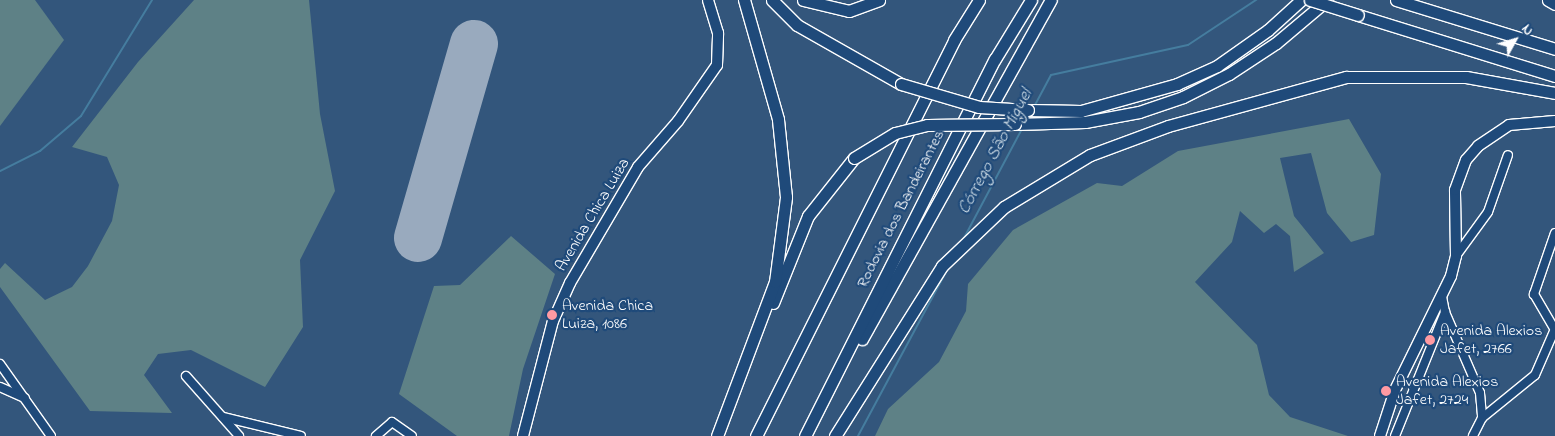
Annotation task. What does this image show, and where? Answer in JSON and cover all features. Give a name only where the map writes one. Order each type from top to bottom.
[{"type":"highway","points":[[717,436],[764,315],[782,241],[785,157],[744,0]]},
{"type":"highway","points":[[772,0],[814,36],[902,84],[979,107],[1081,111],[1177,84],[1217,66],[1268,30],[1300,0]]},
{"type":"highway","points":[[803,0],[849,11],[879,0]]},
{"type":"highway","name":"Rodovia dos Bandeirantes","points":[[756,436],[954,40],[979,0]]},
{"type":"highway","name":"Rodovia dos Bandeirantes","points":[[805,436],[995,59],[1031,0]]},
{"type":"highway","points":[[818,410],[922,236],[1006,75],[1051,0]]},
{"type":"highway","points":[[1310,0],[1555,76]]},
{"type":"highway","points":[[764,315],[777,298],[808,216],[854,158],[895,133],[927,124],[1085,122],[1139,112],[1183,97],[1268,48],[1327,0]]},
{"type":"highway","points":[[1396,0],[1555,49]]},
{"type":"highway","points":[[1548,0],[1555,4]]},
{"type":"highway","points":[[835,436],[942,266],[1004,207],[1090,155],[1168,126],[1346,78],[1456,76],[1555,94]]},
{"type":"main road","name":"Avenida Chica Luiza","points":[[523,436],[553,321],[570,283],[638,167],[678,122],[717,65],[718,33],[708,0]]},
{"type":"main road","points":[[1380,436],[1395,390],[1442,297],[1456,256],[1455,190],[1466,160],[1478,146],[1509,125],[1555,121]]},
{"type":"street","points":[[1456,256],[1488,212],[1508,155]]},
{"type":"street","points":[[1474,436],[1482,418],[1535,374],[1555,329],[1534,294],[1555,233]]},
{"type":"street","points":[[1442,297],[1445,312],[1480,393],[1482,418]]},
{"type":"street","points":[[1395,436],[1445,312]]},
{"type":"street","points":[[0,364],[27,399],[51,436]]},
{"type":"street","points":[[186,376],[239,436]]},
{"type":"street","points":[[0,387],[27,399]]},
{"type":"street","points":[[223,417],[301,436]]},
{"type":"street","points":[[376,436],[385,424],[392,422],[412,436]]},
{"type":"green space","points":[[0,0],[35,0],[64,40],[0,126]]},
{"type":"green space","points":[[194,0],[309,0],[320,114],[335,191],[300,260],[303,327],[265,387],[191,350],[158,354],[144,375],[172,413],[90,411],[0,287],[0,269],[5,263],[45,300],[72,287],[88,266],[112,221],[119,185],[107,157],[72,147],[138,62]]},
{"type":"green space","points":[[1349,119],[1381,174],[1374,235],[1351,242],[1327,213],[1311,153],[1280,158],[1294,216],[1324,253],[1294,272],[1290,236],[1276,224],[1264,233],[1240,211],[1232,242],[1195,282],[1257,345],[1269,395],[1290,417],[1348,436],[875,436],[888,409],[939,362],[966,311],[968,284],[1013,230],[1097,183],[1122,186],[1178,151]]},
{"type":"green space","points":[[511,236],[555,274],[523,369],[509,436],[457,436],[399,394],[434,286],[460,285]]},
{"type":"waterway","points":[[0,171],[40,151],[81,116],[152,0]]},
{"type":"waterway","name":"Córrego São Miguel","points":[[1035,105],[1051,75],[1188,45],[1256,0]]},
{"type":"waterway","name":"Córrego São Miguel","points":[[964,238],[1022,129]]},
{"type":"waterway","name":"Córrego São Miguel","points":[[858,436],[948,268]]},
{"type":"runway","points":[[418,238],[474,44]]},
{"type":"place","name":"Avenida Chica Luiza, 1086","points":[[552,315]]},
{"type":"place","name":"Avenida Alexios Jafet, 2766","points":[[1430,340]]},
{"type":"place","name":"Avenida Alexios Jafet, 2724","points":[[1386,391]]}]
